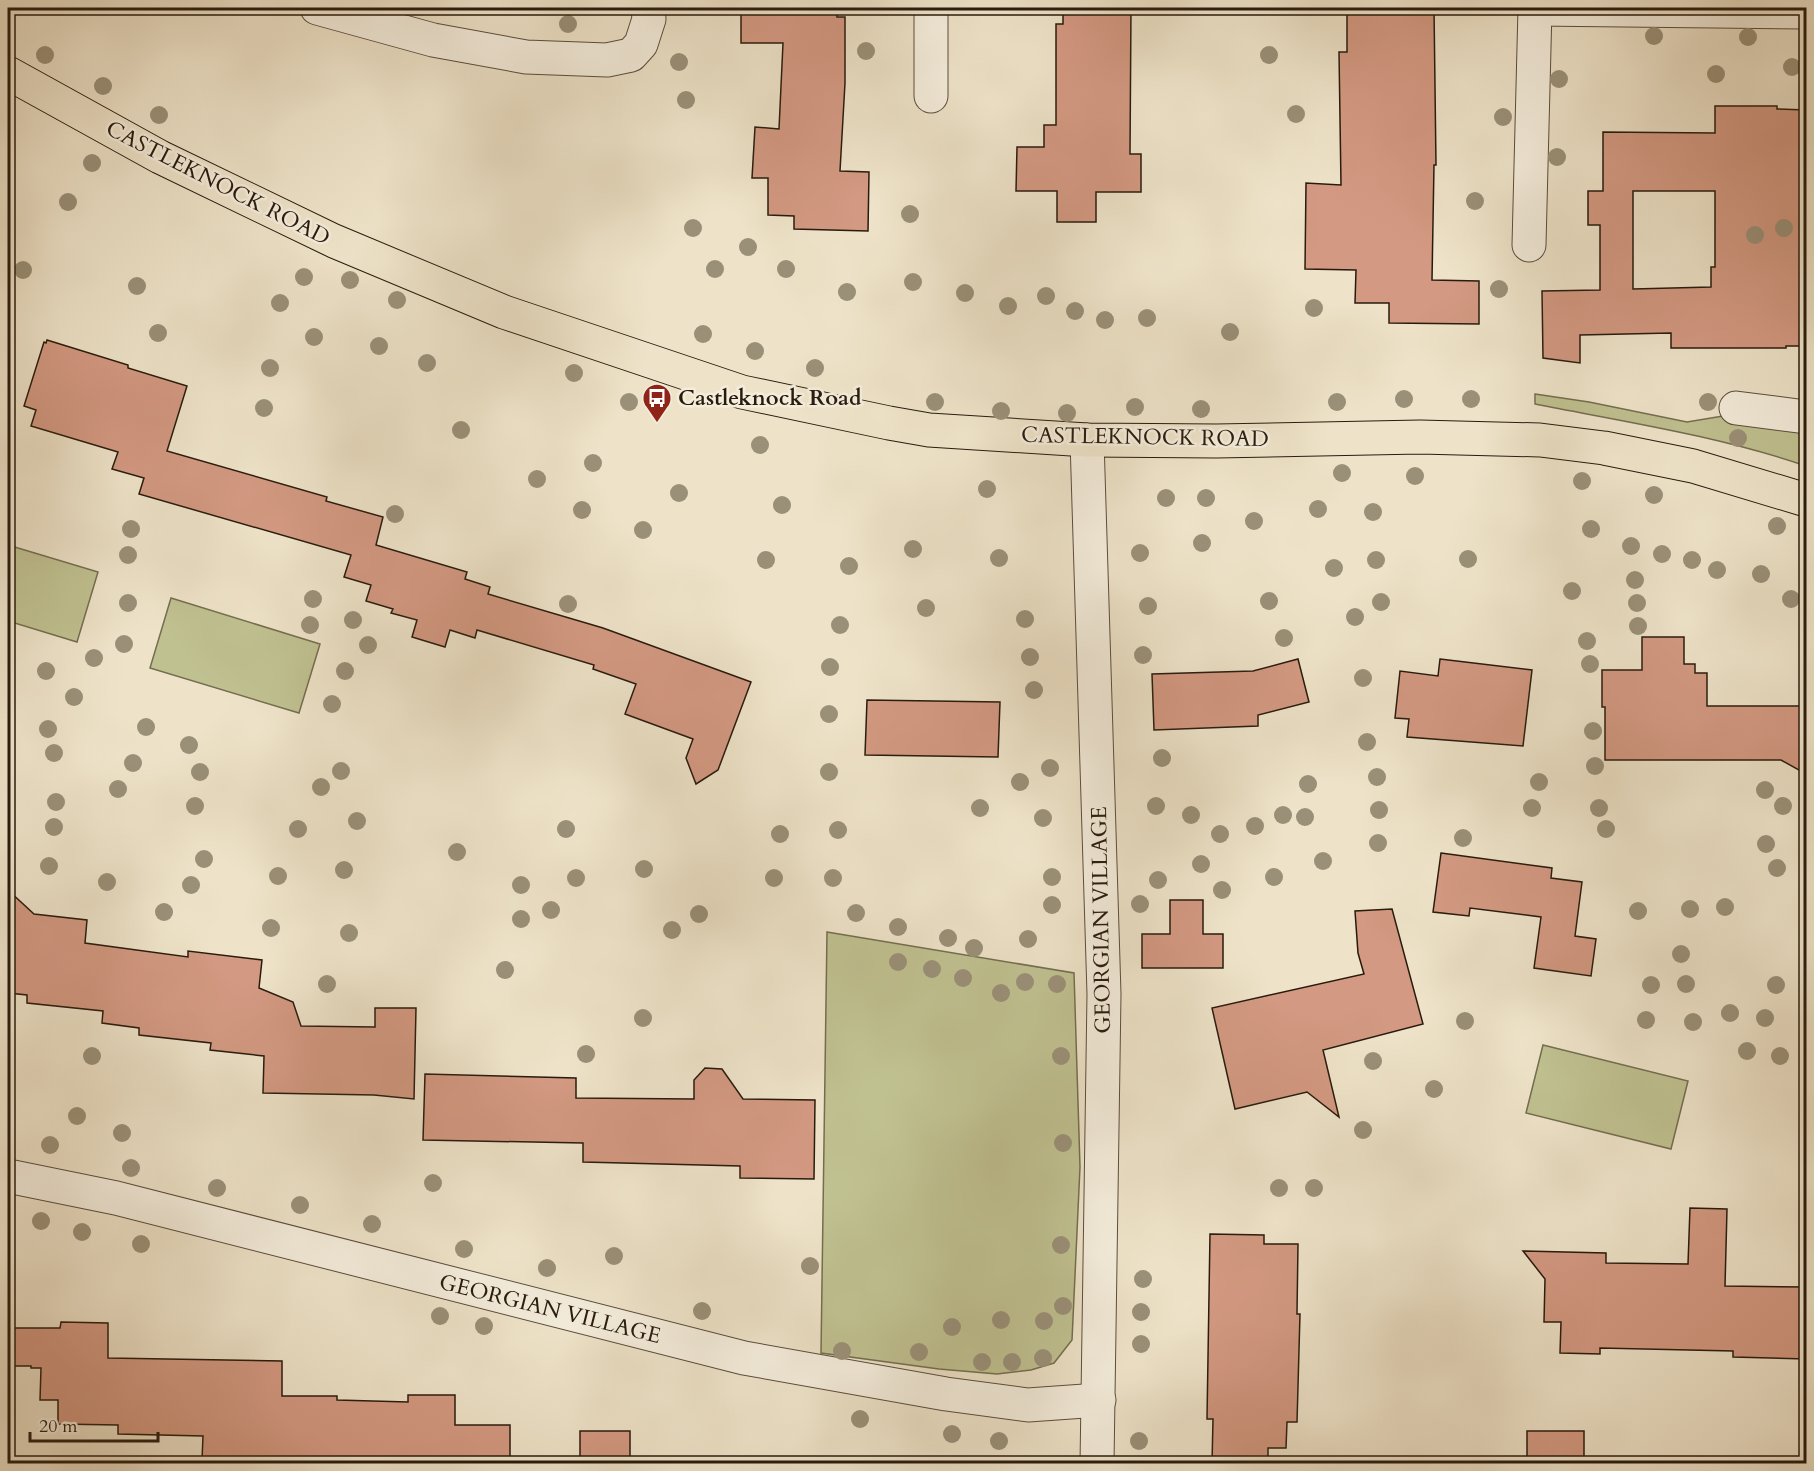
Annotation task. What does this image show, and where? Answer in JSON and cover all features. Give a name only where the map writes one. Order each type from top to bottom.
[{"type":"main road","name":"CASTLEKNOCK ROAD","points":[[8,73],[160,157],[334,241],[556,332],[742,392],[929,430],[1087,440],[1216,441],[1420,437],[1540,440],[1604,448],[1693,466],[1806,500]]},
{"type":"street","points":[[317,8],[433,40],[526,57],[607,60],[631,55],[641,44],[649,19],[648,8]]},
{"type":"street","points":[[931,8],[931,96]]},
{"type":"street","points":[[1529,245],[1534,8],[1806,12]]},
{"type":"street","points":[[1736,408],[1806,417]]},
{"type":"street","name":"GEORGIAN VILLAGE","points":[[1087,440],[1104,994],[1097,1464]]},
{"type":"street","name":"GEORGIAN VILLAGE","points":[[8,1176],[116,1198],[744,1358],[946,1394],[1028,1405],[1099,1400]]},
{"type":"green space","points":[[1535,394],[1589,402],[1687,422],[1723,416],[1806,432],[1806,466],[1706,438],[1535,404]]},
{"type":"green space","points":[[8,545],[98,572],[77,642],[8,621]]},
{"type":"green space","points":[[171,598],[320,644],[299,713],[150,668]]},
{"type":"green space","points":[[827,932],[1074,973],[1080,1167],[1072,1340],[1054,1363],[1031,1370],[997,1374],[939,1369],[821,1353]]},
{"type":"green space","points":[[1543,1045],[1688,1081],[1671,1149],[1526,1113]]},
{"type":"building","points":[[837,8],[837,17],[845,17],[845,83],[840,171],[869,172],[868,231],[794,229],[794,216],[768,215],[768,178],[752,178],[755,127],[779,129],[783,43],[741,43],[741,9]]},
{"type":"building","points":[[1063,8],[1131,8],[1130,154],[1141,154],[1141,192],[1096,192],[1096,222],[1057,222],[1057,191],[1016,191],[1017,147],[1044,147],[1044,125],[1056,125],[1056,24],[1063,24]]},
{"type":"building","points":[[1347,8],[1434,8],[1436,165],[1434,165],[1432,280],[1479,281],[1479,324],[1389,323],[1389,303],[1355,303],[1356,270],[1305,269],[1306,183],[1341,185],[1339,52],[1347,52]]},
{"type":"building","points":[[1715,106],[1777,106],[1777,109],[1806,110],[1806,346],[1671,348],[1671,333],[1580,335],[1580,363],[1543,358],[1542,291],[1600,290],[1600,225],[1588,225],[1588,191],[1603,191],[1603,132],[1715,133]],"holes":[[[1633,191],[1715,191],[1715,267],[1711,267],[1711,287],[1633,289]]]},
{"type":"building","points":[[47,340],[187,386],[167,451],[327,497],[326,501],[383,517],[376,545],[467,572],[465,579],[490,587],[488,594],[603,628],[751,682],[718,770],[696,784],[686,758],[693,739],[625,714],[636,684],[593,669],[594,665],[477,630],[475,638],[450,630],[445,647],[412,637],[417,620],[391,613],[393,609],[366,601],[371,585],[344,577],[351,555],[139,494],[144,478],[112,469],[118,452],[31,426],[36,410],[24,406],[44,342],[46,343]]},
{"type":"building","points":[[1642,637],[1684,637],[1684,664],[1695,664],[1695,673],[1707,673],[1707,706],[1806,706],[1806,774],[1781,760],[1605,760],[1602,670],[1642,670]]},
{"type":"building","points":[[1298,659],[1309,702],[1258,715],[1258,726],[1154,730],[1152,674],[1253,671]]},
{"type":"building","points":[[1440,659],[1532,670],[1523,746],[1407,737],[1409,719],[1395,718],[1400,671],[1438,676]]},
{"type":"building","points":[[867,700],[1000,702],[998,757],[865,755]]},
{"type":"building","points":[[1441,853],[1552,868],[1551,878],[1582,882],[1575,936],[1596,939],[1591,976],[1534,968],[1541,917],[1470,908],[1469,916],[1433,912]]},
{"type":"building","points":[[8,890],[34,914],[87,920],[85,943],[188,957],[188,951],[262,960],[259,988],[293,1002],[301,1026],[375,1027],[375,1008],[416,1008],[414,1099],[374,1095],[263,1093],[264,1056],[210,1050],[211,1043],[139,1035],[139,1028],[102,1023],[103,1011],[27,1003],[27,995],[8,993]]},
{"type":"building","points":[[1170,900],[1203,900],[1203,934],[1223,934],[1223,968],[1142,968],[1142,934],[1170,934]]},
{"type":"building","points":[[1392,909],[1423,1024],[1323,1050],[1339,1117],[1307,1092],[1235,1109],[1212,1008],[1364,974],[1358,953],[1355,911]]},
{"type":"building","points":[[705,1068],[722,1069],[743,1099],[815,1100],[814,1179],[740,1178],[740,1166],[583,1162],[583,1143],[423,1140],[425,1074],[576,1078],[576,1098],[694,1099],[694,1080]]},
{"type":"building","points":[[1690,1208],[1727,1209],[1725,1286],[1806,1287],[1806,1359],[1733,1357],[1733,1351],[1600,1348],[1600,1354],[1560,1353],[1561,1322],[1544,1322],[1545,1279],[1523,1251],[1606,1253],[1606,1263],[1688,1264]]},
{"type":"building","points":[[1210,1234],[1264,1235],[1264,1244],[1298,1244],[1297,1314],[1300,1314],[1297,1422],[1287,1422],[1286,1448],[1268,1448],[1268,1464],[1212,1464],[1213,1419],[1207,1419]]},
{"type":"building","points":[[61,1322],[108,1323],[108,1358],[282,1361],[282,1396],[337,1396],[337,1400],[408,1402],[408,1395],[455,1395],[455,1425],[510,1425],[510,1464],[292,1464],[202,1460],[203,1436],[118,1434],[118,1425],[58,1424],[58,1400],[40,1400],[41,1368],[8,1366],[8,1328],[60,1328]]},
{"type":"building","points":[[580,1431],[630,1431],[630,1464],[580,1464]]},
{"type":"building","points":[[1527,1431],[1584,1431],[1584,1464],[1527,1464]]},
{"type":"place","name":"Castleknock Road","points":[[657,424]]}]
